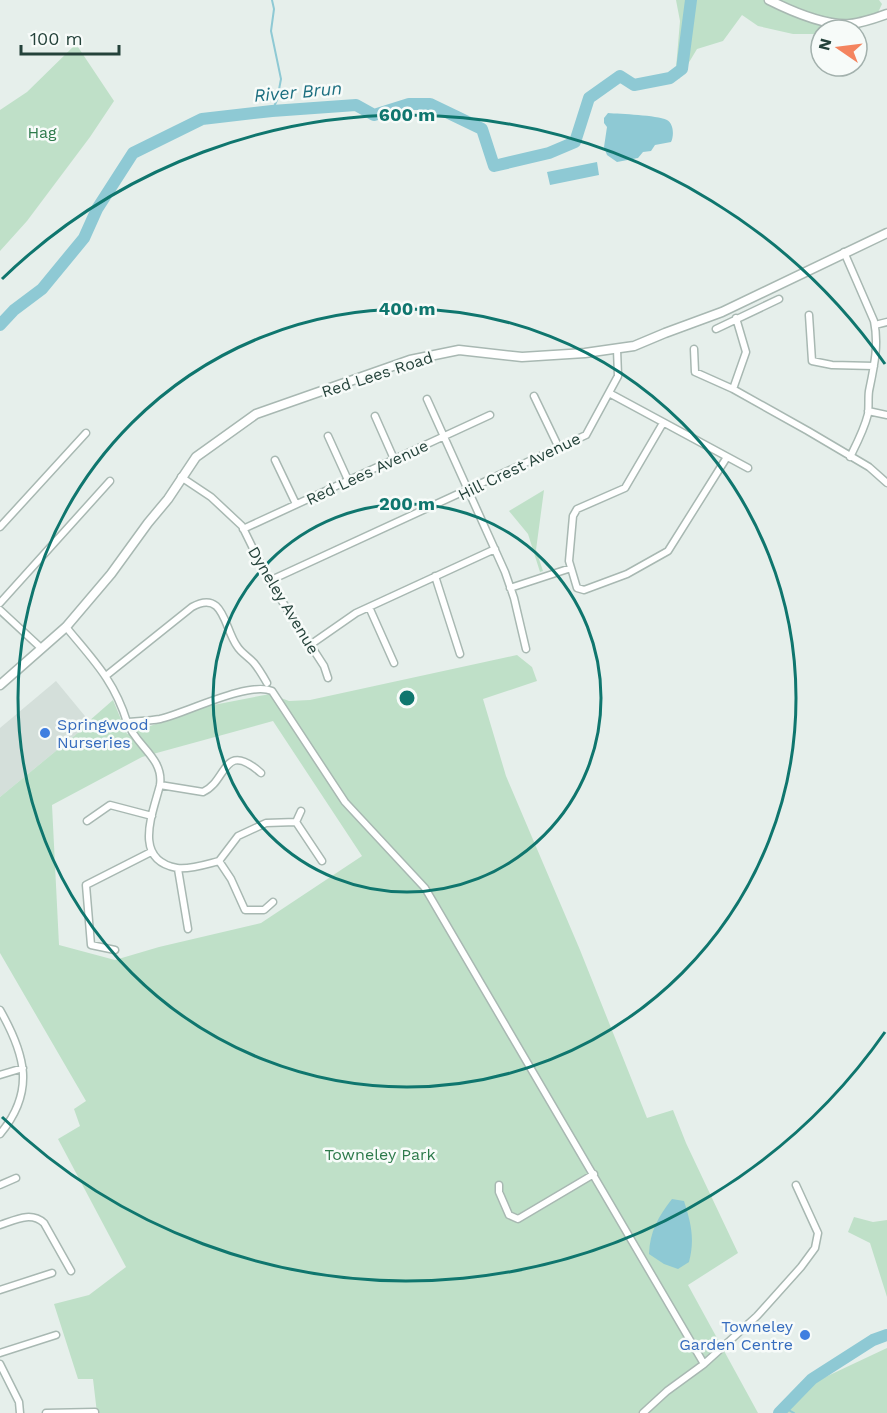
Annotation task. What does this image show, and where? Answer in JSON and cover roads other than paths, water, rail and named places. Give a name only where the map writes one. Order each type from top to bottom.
[{"type":"street","points":[[768,0],[795,13],[840,23],[850,24],[887,14]]},
{"type":"street","name":"Red Lees Road","points":[[0,685],[66,627],[111,574],[168,499],[195,457],[256,414],[410,360],[459,350],[522,357],[634,346],[722,312],[887,233]]},
{"type":"street","points":[[844,252],[875,325],[876,353],[868,395],[868,411],[861,436],[850,457]]},
{"type":"street","points":[[716,329],[779,299]]},
{"type":"street","points":[[809,315],[812,362],[874,366]]},
{"type":"street","points":[[733,390],[746,352],[736,319]]},
{"type":"street","points":[[875,325],[887,322]]},
{"type":"street","name":"Hill Crest Avenue","points":[[269,582],[586,435],[618,376],[617,349]]},
{"type":"street","points":[[694,349],[695,372],[808,430],[869,467],[887,483]]},
{"type":"street","points":[[609,393],[748,468]]},
{"type":"street","points":[[534,396],[559,448]]},
{"type":"street","points":[[427,399],[495,549],[510,588],[526,649]]},
{"type":"street","points":[[868,411],[887,415]]},
{"type":"street","name":"Red Lees Avenue","points":[[243,529],[490,415]]},
{"type":"street","points":[[375,416],[394,459]]},
{"type":"street","points":[[663,423],[625,488],[576,509],[573,516],[569,561],[577,588],[584,590],[627,574],[668,551],[727,457]]},
{"type":"street","points":[[0,527],[86,433]]},
{"type":"street","points":[[328,436],[348,480]]},
{"type":"street","points":[[275,460],[296,504]]},
{"type":"street","name":"Dyneley Avenue","points":[[181,477],[211,497],[243,529],[269,582],[327,672],[328,678]]},
{"type":"street","points":[[0,603],[110,481]]},
{"type":"street","points":[[310,645],[356,613],[495,549]]},
{"type":"street","points":[[510,588],[571,568]]},
{"type":"street","points":[[435,576],[460,654]]},
{"type":"street","points":[[106,675],[201,602],[210,603],[218,608],[238,648],[254,663],[267,683]]},
{"type":"street","points":[[369,607],[394,663]]},
{"type":"street","points":[[0,610],[41,648]]},
{"type":"street","points":[[66,627],[106,675],[119,700],[131,732],[159,765],[160,784],[148,836],[151,852],[160,862],[178,868],[219,861],[238,836],[267,823],[296,822]]},
{"type":"street","points":[[127,722],[160,719],[234,694],[261,690],[272,691],[345,802],[425,888],[704,1364]]},
{"type":"street","points":[[160,784],[202,792],[209,789],[226,765],[237,760],[250,763],[261,773]]},
{"type":"street","points":[[87,821],[110,806],[152,816]]},
{"type":"street","points":[[296,822],[301,811]]},
{"type":"street","points":[[296,822],[322,861]]},
{"type":"street","points":[[115,950],[91,945],[86,885],[151,852]]},
{"type":"street","points":[[219,861],[231,879],[245,910],[264,910],[273,902]]},
{"type":"street","points":[[178,868],[188,929]]},
{"type":"street","points":[[0,1134],[16,1107],[22,1087],[23,1068],[14,1035],[1,1013]]},
{"type":"street","points":[[0,1075],[23,1068]]},
{"type":"street","points":[[499,1185],[499,1192],[509,1215],[518,1219],[594,1174]]},
{"type":"street","points":[[0,1185],[16,1178]]},
{"type":"street","points":[[643,1413],[667,1391],[704,1364],[770,1304],[815,1248],[818,1233],[796,1185]]},
{"type":"street","points":[[0,1226],[25,1217],[38,1218],[44,1223],[70,1271]]},
{"type":"street","points":[[0,1290],[52,1273]]},
{"type":"street","points":[[0,1353],[56,1335]]},
{"type":"street","points":[[0,1364],[19,1402],[20,1413]]},
{"type":"street","points":[[46,1413],[95,1412]]},
{"type":"water","points":[[608,113],[667,120],[673,130],[671,142],[655,145],[651,151],[643,152],[638,158],[617,162],[607,155],[604,147],[607,127],[604,118]]},
{"type":"water","points":[[597,162],[599,175],[550,185],[547,172]]},
{"type":"water","points":[[672,1199],[684,1201],[691,1231],[692,1246],[689,1262],[678,1269],[664,1264],[649,1254],[651,1238],[656,1225]]},
{"type":"waterway","points":[[272,0],[274,9],[271,31],[281,79],[277,100],[272,111]]},
{"type":"waterway","name":"River Brun","points":[[0,325],[14,310],[42,289],[84,238],[97,209],[133,153],[202,119],[356,105],[374,115],[409,104],[430,104],[482,129],[494,166],[549,153],[575,142],[589,98],[620,76],[634,85],[670,78],[682,69],[691,0]]},
{"type":"waterway","points":[[779,1413],[812,1379],[873,1340],[887,1335]]},
{"type":"waterway","points":[[785,1408],[794,1413]]},
{"type":"place","name":"Springwood Nurseries","points":[[45,733]]},
{"type":"place","name":"Towneley Garden Centre","points":[[805,1335]]},
{"type":"park label","name":"Hag","points":[[42,132]]},
{"type":"park label","name":"Towneley Park","points":[[380,1154]]}]
